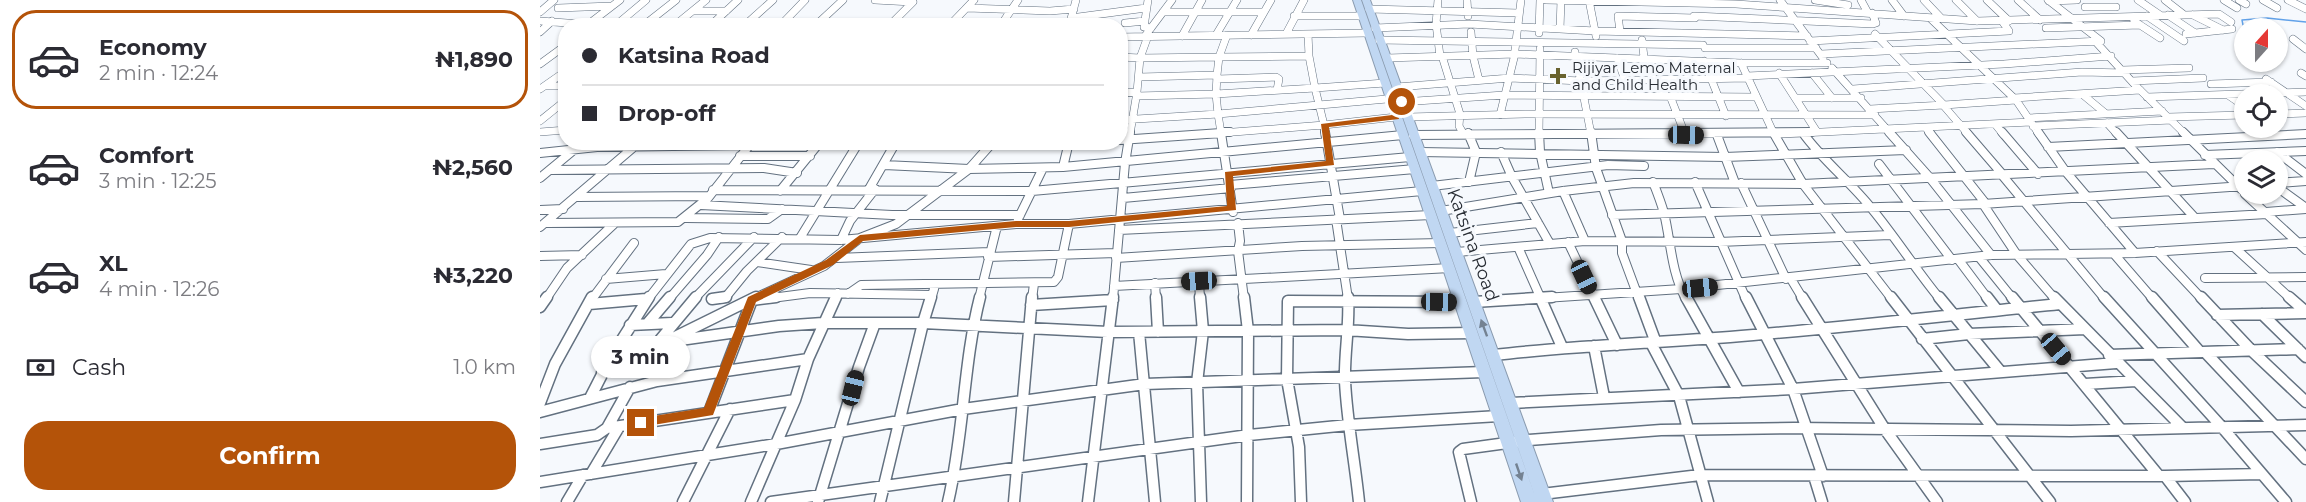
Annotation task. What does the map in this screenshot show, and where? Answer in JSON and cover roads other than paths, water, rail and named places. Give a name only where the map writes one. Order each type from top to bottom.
[{"type":"highway","name":"Katsina Road","points":[[1357,0],[1365,8],[1395,94],[1436,213],[1441,243],[1450,268],[1494,355],[1543,498]]},
{"type":"highway","name":"Katsina Road","points":[[1374,34],[1387,58],[1395,94]]},
{"type":"highway","name":"Katsina Road","points":[[1415,154],[1414,169],[1427,188]]},
{"type":"highway","name":"Katsina Road","points":[[1436,213],[1450,233],[1457,252],[1472,333],[1529,502]]},
{"type":"street","points":[[540,12],[554,0]]},
{"type":"street","points":[[542,21],[566,0]]},
{"type":"street","points":[[585,6],[592,0]]},
{"type":"street","points":[[599,18],[620,0]]},
{"type":"street","points":[[625,18],[646,0]]},
{"type":"street","points":[[653,18],[676,0]]},
{"type":"street","points":[[684,18],[706,0]]},
{"type":"street","points":[[719,18],[738,0]]},
{"type":"street","points":[[753,18],[773,0]]},
{"type":"street","points":[[788,18],[805,0]]},
{"type":"street","points":[[824,18],[843,0]]},
{"type":"street","points":[[875,0],[913,1]]},
{"type":"street","points":[[957,18],[974,0]]},
{"type":"street","points":[[984,8],[990,0]]},
{"type":"street","points":[[1005,18],[1018,0]]},
{"type":"street","points":[[1038,9],[1042,0]]},
{"type":"street","points":[[1071,18],[1076,0]]},
{"type":"street","points":[[1148,0],[1145,28],[1151,28]]},
{"type":"street","points":[[1128,132],[1133,119],[1140,58],[1146,36],[1172,0]]},
{"type":"street","points":[[1182,36],[1202,0]]},
{"type":"street","points":[[1216,35],[1237,0]]},
{"type":"street","points":[[1251,35],[1271,0]]},
{"type":"street","points":[[1286,34],[1304,0]]},
{"type":"street","points":[[1438,0],[1436,24],[1441,56],[1460,114],[1459,126],[1476,152],[1468,182]]},
{"type":"street","points":[[1467,0],[1473,56],[1479,80]]},
{"type":"street","points":[[1500,115],[1515,54],[1521,0]]},
{"type":"street","points":[[1540,0],[1538,96],[1540,152],[1549,193]]},
{"type":"street","points":[[1546,0],[1782,4],[1977,21],[2219,14],[2232,23]]},
{"type":"street","points":[[1560,28],[1561,0]]},
{"type":"street","points":[[1815,0],[1836,2],[1869,11]]},
{"type":"street","points":[[1617,16],[1876,23],[1862,0]]},
{"type":"street","points":[[1892,0],[1903,14]]},
{"type":"street","points":[[1924,0],[1941,18]]},
{"type":"street","points":[[1956,0],[1977,21]]},
{"type":"street","points":[[1374,34],[1436,24],[1620,32],[1699,32],[1809,39],[2009,31],[2005,21],[1987,0]]},
{"type":"street","points":[[2018,0],[2062,43]]},
{"type":"street","points":[[2049,0],[2077,0],[2111,26]]},
{"type":"street","points":[[1128,37],[1374,34],[1819,51],[1889,51],[2101,40],[2049,0]]},
{"type":"street","points":[[2108,0],[2160,38]]},
{"type":"street","points":[[2138,0],[2160,15]]},
{"type":"street","points":[[2165,0],[2186,14],[2223,30]]},
{"type":"street","points":[[2224,0],[2237,8]]},
{"type":"street","points":[[2263,0],[2277,8]]},
{"type":"street","points":[[2288,0],[2306,9]]},
{"type":"street","points":[[897,18],[913,1]]},
{"type":"street","points":[[1589,1],[1598,44]]},
{"type":"street","points":[[1618,1],[1617,16],[1620,32]]},
{"type":"street","points":[[1689,2],[1704,47],[1710,78],[1726,116]]},
{"type":"street","points":[[1782,4],[1827,63],[1889,130],[1991,255]]},
{"type":"street","points":[[558,8],[612,6]]},
{"type":"street","points":[[2085,8],[2116,7]]},
{"type":"street","points":[[967,8],[1054,11],[1074,9]]},
{"type":"street","points":[[1294,16],[1365,8],[1519,13]]},
{"type":"street","points":[[693,11],[726,11]]},
{"type":"street","points":[[1083,18],[1096,14],[1263,12]]},
{"type":"street","points":[[1095,18],[1096,14]]},
{"type":"street","points":[[1128,22],[1146,14]]},
{"type":"street","points":[[2168,15],[2195,33]]},
{"type":"street","points":[[2147,16],[2185,37],[2195,33],[2223,30],[2232,23]]},
{"type":"street","points":[[1930,18],[1943,33],[2015,99],[2066,172],[2135,253]]},
{"type":"street","points":[[542,21],[558,21]]},
{"type":"street","points":[[540,32],[552,21]]},
{"type":"street","points":[[2178,21],[2205,21]]},
{"type":"street","points":[[2193,24],[2205,21]]},
{"type":"street","points":[[2222,21],[2232,23]]},
{"type":"street","points":[[1866,23],[1889,51],[1943,105],[2070,254],[2109,304],[2222,426],[2286,502]]},
{"type":"street","points":[[2046,28],[2140,25]]},
{"type":"street","points":[[1640,32],[1644,46],[1643,59],[1653,80],[1668,96],[1686,135]]},
{"type":"street","points":[[1308,34],[1315,88],[1328,143],[1337,198],[1347,300],[1345,378],[1348,425],[1354,454],[1359,502]]},
{"type":"street","points":[[1227,35],[1219,57],[1216,94],[1231,186],[1232,208],[1240,241],[1238,251],[1248,331],[1249,435],[1246,502]]},
{"type":"street","points":[[2306,38],[2293,39],[2306,49]]},
{"type":"street","points":[[2095,41],[2140,90],[2234,182]]},
{"type":"street","points":[[1574,43],[1596,168],[1622,241],[1622,253],[1639,291],[1654,343],[1678,396],[1708,502]]},
{"type":"street","points":[[540,64],[558,51]]},
{"type":"street","points":[[1387,58],[1515,54],[1741,63],[1827,63]]},
{"type":"street","points":[[1128,57],[1310,56]]},
{"type":"street","points":[[1128,119],[1319,106],[1451,82],[1510,78],[1582,81],[1781,76],[2111,56]]},
{"type":"street","points":[[1617,58],[1625,80]]},
{"type":"street","points":[[1741,63],[1764,116],[1803,184],[2050,502]]},
{"type":"street","points":[[1774,63],[1817,132]]},
{"type":"street","points":[[2181,63],[2234,100]]},
{"type":"street","points":[[1853,89],[1924,86],[2082,72],[2189,68]]},
{"type":"street","points":[[1812,73],[1832,98]]},
{"type":"street","points":[[542,87],[558,76]]},
{"type":"street","points":[[1139,77],[1276,77],[1279,79],[1277,90]]},
{"type":"street","points":[[2263,77],[2274,84]]},
{"type":"street","points":[[2132,81],[2203,78]]},
{"type":"street","points":[[2211,84],[2271,82]]},
{"type":"street","points":[[542,87],[558,86]]},
{"type":"street","points":[[1128,94],[1216,94],[1315,88],[1455,99],[1504,95],[1755,97]]},
{"type":"street","points":[[1128,140],[1460,114],[1807,116],[2140,90]]},
{"type":"street","points":[[2288,93],[2306,92]]},
{"type":"street","points":[[2082,94],[2104,113]]},
{"type":"street","points":[[2147,97],[2234,95]]},
{"type":"street","points":[[2288,95],[2306,106]]},
{"type":"street","points":[[1796,98],[1861,98]]},
{"type":"street","points":[[540,121],[558,106]]},
{"type":"street","points":[[884,165],[969,169],[1043,168],[1125,163],[1408,135],[1541,133],[1775,135],[2030,122],[2104,113],[2162,111]]},
{"type":"street","points":[[2288,114],[2306,113]]},
{"type":"street","points":[[2030,122],[2107,123],[2234,116]]},
{"type":"street","points":[[1712,117],[1725,157],[1766,240],[1884,428],[1916,476],[1937,502]]},
{"type":"street","points":[[2107,123],[2195,218]]},
{"type":"street","points":[[1995,124],[2037,174]]},
{"type":"street","points":[[1926,128],[1985,204],[2018,255],[2112,359],[2183,428]]},
{"type":"street","points":[[540,132],[558,131]]},
{"type":"street","points":[[1803,133],[1818,154],[1872,208],[1912,265],[2000,371]]},
{"type":"street","points":[[2288,135],[2306,134]]},
{"type":"street","points":[[2048,147],[2234,138]]},
{"type":"street","points":[[540,153],[558,149]]},
{"type":"street","points":[[544,173],[572,150]]},
{"type":"street","points":[[543,225],[631,150]]},
{"type":"street","points":[[686,219],[701,205],[746,150]]},
{"type":"street","points":[[780,191],[814,150]]},
{"type":"street","points":[[800,238],[854,150]]},
{"type":"street","points":[[841,240],[872,189],[892,150]]},
{"type":"street","points":[[602,373],[837,258],[860,238],[890,227],[906,216],[969,169],[986,150]]},
{"type":"street","points":[[1063,167],[1067,150]]},
{"type":"street","points":[[1088,502],[1113,300],[1125,184],[1125,150]]},
{"type":"street","points":[[577,197],[761,190],[1032,191],[1125,184],[1415,154],[1540,152],[1725,157],[1906,150]]},
{"type":"street","points":[[1501,152],[1512,177],[1550,244]]},
{"type":"street","points":[[2288,152],[2306,152]]},
{"type":"street","points":[[2205,155],[2233,154]]},
{"type":"street","points":[[740,156],[810,156]]},
{"type":"street","points":[[2288,160],[2306,174]]},
{"type":"street","points":[[1879,164],[1997,310]]},
{"type":"street","points":[[1119,231],[1436,213],[1563,191],[1653,182],[1803,184],[2214,164]]},
{"type":"street","points":[[701,205],[748,205],[817,212],[856,212],[1069,224],[1337,198],[1608,165],[1644,166]]},
{"type":"street","points":[[544,173],[764,168],[797,173]]},
{"type":"street","points":[[590,398],[602,373],[646,299],[695,241],[719,237],[841,240],[997,226],[1018,220],[1043,168]]},
{"type":"street","points":[[1123,198],[1414,169]]},
{"type":"street","points":[[2288,183],[2306,181]]},
{"type":"street","points":[[1653,182],[1664,213],[1670,252],[1681,289],[1739,392]]},
{"type":"street","points":[[1695,182],[1719,242],[1793,388],[1819,476],[1822,502]]},
{"type":"street","points":[[748,205],[761,190]]},
{"type":"street","points":[[1612,215],[1823,211],[2234,190]]},
{"type":"street","points":[[1563,191],[1585,242]]},
{"type":"street","points":[[2288,194],[2306,208]]},
{"type":"street","points":[[2257,204],[2302,242],[2306,250]]},
{"type":"street","points":[[2109,223],[2266,213],[2306,208]]},
{"type":"street","points":[[540,210],[563,209]]},
{"type":"street","points":[[543,225],[674,223],[686,219],[768,219],[782,209]]},
{"type":"street","points":[[540,307],[567,268],[615,223]]},
{"type":"street","points":[[1450,233],[1538,223]]},
{"type":"street","points":[[752,300],[810,293],[934,289],[983,283],[1050,283],[1057,279],[1069,224]]},
{"type":"street","points":[[948,502],[954,477],[973,326],[988,255],[997,226]]},
{"type":"street","points":[[1457,252],[1568,242],[1719,242],[1890,235]]},
{"type":"street","points":[[647,324],[704,259],[719,237]]},
{"type":"street","points":[[655,346],[672,323],[754,237]]},
{"type":"street","points":[[712,299],[725,298],[782,237]]},
{"type":"street","points":[[1568,242],[1617,345]]},
{"type":"street","points":[[1301,502],[1300,462],[1287,379],[1287,302],[1290,300],[1468,302],[1539,298],[1739,284],[1991,255],[2114,254],[2302,242]]},
{"type":"street","points":[[540,403],[545,383],[589,304],[617,260],[634,243]]},
{"type":"street","points":[[837,258],[1116,255],[1441,243]]},
{"type":"street","points":[[1518,247],[1562,347]]},
{"type":"street","points":[[2234,247],[2306,312]]},
{"type":"street","points":[[2157,251],[2251,350],[2306,402]]},
{"type":"street","points":[[2114,254],[2203,352],[2306,459]]},
{"type":"street","points":[[540,256],[582,255]]},
{"type":"street","points":[[1979,257],[2185,502]]},
{"type":"street","points":[[757,262],[814,270]]},
{"type":"street","points":[[1114,286],[1243,277],[1450,268]]},
{"type":"street","points":[[606,279],[666,274]]},
{"type":"street","points":[[2205,278],[2306,277]]},
{"type":"street","points":[[1199,281],[1203,331],[1197,383],[1201,502]]},
{"type":"street","points":[[1014,502],[1019,468],[1028,327],[1034,284]]},
{"type":"street","points":[[1155,284],[1158,332]]},
{"type":"street","points":[[880,502],[902,420],[923,323],[934,289]]},
{"type":"street","points":[[751,502],[795,400],[823,323],[843,293]]},
{"type":"street","points":[[589,304],[646,299]]},
{"type":"street","points":[[709,412],[752,300]]},
{"type":"street","points":[[1031,305],[1113,300]]},
{"type":"street","points":[[1494,355],[1562,347],[1654,343],[1765,334],[2060,304]]},
{"type":"street","points":[[2217,315],[2306,312]]},
{"type":"street","points":[[2262,314],[2302,353]]},
{"type":"street","points":[[666,342],[823,323],[875,322],[1108,332],[1346,330],[1408,334],[1472,333]]},
{"type":"street","points":[[819,498],[842,432],[864,349],[875,322]]},
{"type":"street","points":[[630,325],[672,323]]},
{"type":"street","points":[[1922,339],[1969,334],[2085,329]]},
{"type":"street","points":[[1139,332],[1152,450],[1155,502]]},
{"type":"street","points":[[1594,346],[1605,397]]},
{"type":"street","points":[[1511,403],[1605,397],[1678,396],[1954,376],[2071,366],[2154,353],[2251,350],[2302,353]]},
{"type":"street","points":[[540,412],[630,387],[724,370],[808,359]]},
{"type":"street","points":[[540,482],[776,444],[963,409],[1145,384],[1484,372]]},
{"type":"street","points":[[2085,384],[2136,381]]},
{"type":"street","points":[[607,428],[630,387]]},
{"type":"street","points":[[540,444],[592,436],[607,428],[795,400]]},
{"type":"street","points":[[683,502],[730,409]]},
{"type":"street","points":[[771,502],[819,498],[1249,435],[1348,425],[1499,416]]},
{"type":"street","points":[[1471,502],[1459,452],[1508,441],[1687,428],[1884,428],[1994,431],[2306,425]]},
{"type":"street","points":[[567,502],[619,427]]},
{"type":"street","points":[[1543,498],[1700,475],[2162,476],[2262,474]]},
{"type":"waterway","points":[[2288,20],[2306,22]]},
{"type":"place","name":"Rijiyar Lemo Maternal and Child Health","points":[[1558,76]]}]
